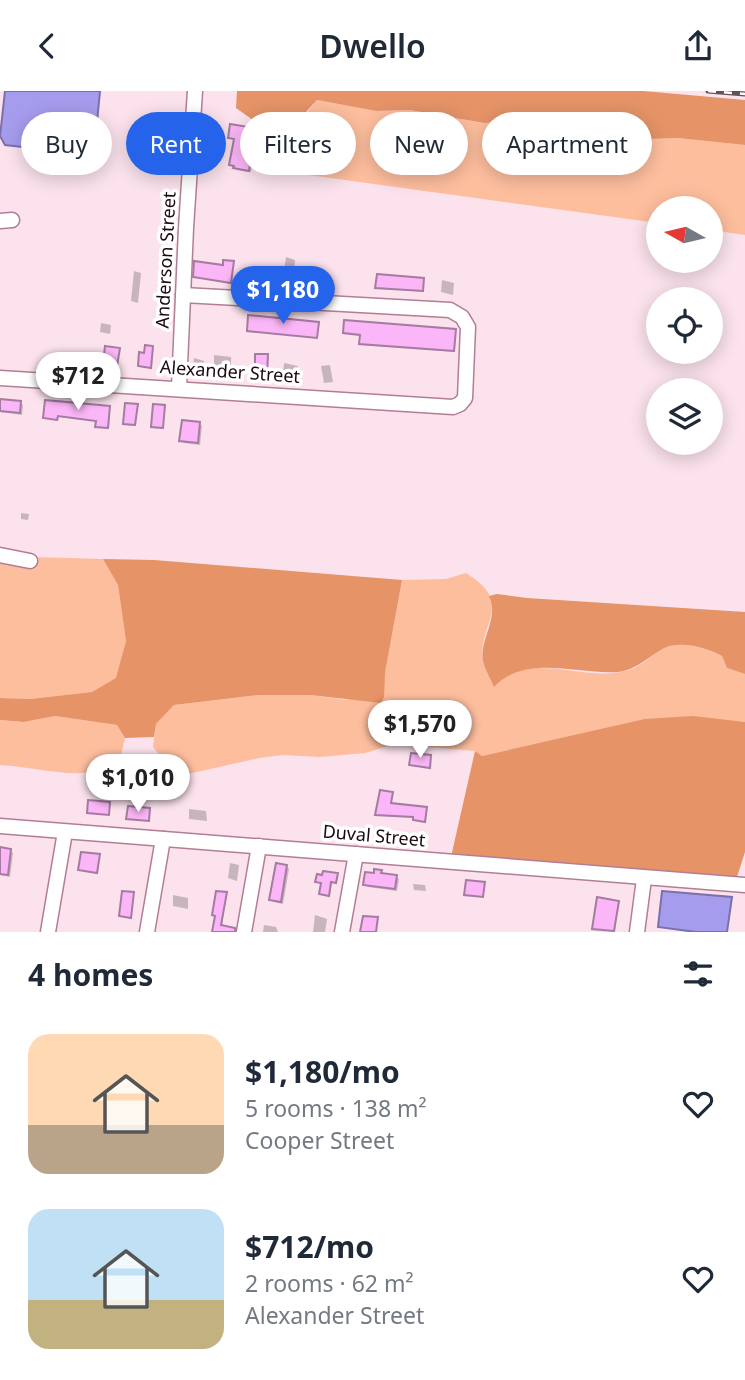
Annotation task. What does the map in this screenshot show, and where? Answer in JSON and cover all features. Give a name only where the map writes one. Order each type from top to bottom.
[{"type":"street","name":"Anderson Street","points":[[179,388],[195,91]]},
{"type":"street","name":"Alexander Street","points":[[0,378],[458,405],[467,393],[469,334],[464,320],[450,310],[183,295]]},
{"type":"street","points":[[0,555],[30,561]]},
{"type":"street","name":"Duval Street","points":[[0,826],[745,885]]},
{"type":"street","points":[[48,932],[65,832]]},
{"type":"street","points":[[147,932],[163,839]]},
{"type":"street","points":[[244,932],[259,846]]},
{"type":"street","points":[[342,932],[356,854]]},
{"type":"street","points":[[636,932],[644,879]]},
{"type":"shaded area","points":[[5,91],[100,91],[98,112],[21,112],[21,147],[5,145],[0,136]]},
{"type":"shaded area","points":[[237,91],[643,91],[745,100],[745,145],[678,138],[652,139],[652,112],[482,112],[482,123],[468,120],[468,112],[376,111],[317,100],[306,112],[242,112],[236,108]]},
{"type":"shaded area","points":[[317,100],[376,111],[421,112],[370,112],[370,175],[468,175],[468,120],[482,123],[482,175],[652,175],[652,139],[678,138],[745,145],[745,235],[723,232],[723,196],[646,196],[646,221],[309,175],[356,175],[356,112],[307,112]]},
{"type":"shaded area","points":[[0,556],[103,559],[118,585],[126,641],[117,678],[92,692],[30,699],[0,698]]},
{"type":"shaded area","points":[[103,559],[154,560],[402,580],[381,703],[310,695],[258,695],[174,705],[156,724],[154,737],[125,738],[117,725],[55,716],[24,722],[0,720],[0,698],[30,699],[92,692],[116,678],[126,641],[118,585]]},
{"type":"shaded area","points":[[466,573],[481,584],[492,605],[483,647],[483,661],[494,686],[509,675],[524,669],[594,673],[629,670],[665,647],[678,643],[691,644],[722,656],[727,668],[745,674],[745,722],[723,720],[615,727],[482,756],[475,751],[395,744],[365,753],[259,758],[188,774],[173,772],[153,747],[156,724],[174,705],[258,695],[310,695],[347,700],[385,673],[402,580],[446,579]]},
{"type":"shaded area","points":[[497,594],[745,612],[745,674],[727,668],[722,656],[695,646],[676,645],[663,649],[627,670],[602,672],[537,668],[507,677],[494,687],[484,664],[483,653],[492,612],[489,596]]},
{"type":"shaded area","points":[[55,716],[117,725],[125,738],[119,764],[104,770],[75,773],[0,765],[0,720],[24,722]]},
{"type":"shaded area","points":[[693,716],[745,722],[745,852],[736,880],[451,857],[475,751],[482,756],[645,719]]},
{"type":"shaded area","points":[[662,891],[732,897],[727,932],[696,932],[658,927]]},
{"type":"building","points":[[230,124],[240,126],[240,169],[229,165],[234,139],[228,138]]},
{"type":"building","points":[[223,260],[234,261],[231,283],[193,277],[194,261],[223,265]]},
{"type":"building","points":[[377,274],[424,278],[423,291],[375,288]]},
{"type":"building","points":[[248,315],[319,322],[317,338],[247,331]]},
{"type":"building","points":[[344,320],[456,329],[454,351],[359,344],[360,335],[343,333]]},
{"type":"building","points":[[145,345],[153,346],[151,368],[138,366],[139,352],[144,353]]},
{"type":"building","points":[[105,346],[120,348],[117,366],[103,364]]},
{"type":"building","points":[[255,354],[268,354],[267,376],[255,375]]},
{"type":"building","points":[[0,399],[21,401],[20,413],[0,411]]},
{"type":"building","points":[[45,400],[110,406],[108,428],[95,427],[96,421],[58,416],[57,420],[43,418]]},
{"type":"building","points":[[125,403],[138,404],[135,425],[123,424]]},
{"type":"building","points":[[153,404],[165,405],[163,428],[151,427]]},
{"type":"building","points":[[182,420],[200,422],[198,443],[179,441]]},
{"type":"building","points":[[411,753],[431,755],[430,768],[409,765]]},
{"type":"building","points":[[380,790],[393,792],[391,803],[427,807],[425,822],[413,820],[413,817],[375,815]]},
{"type":"building","points":[[88,800],[110,802],[109,815],[87,813]]},
{"type":"building","points":[[128,806],[150,808],[149,821],[126,819]]},
{"type":"building","points":[[0,847],[11,849],[8,875],[0,874]]},
{"type":"building","points":[[81,852],[100,854],[97,873],[78,870]]},
{"type":"building","points":[[276,863],[287,865],[281,902],[269,900]]},
{"type":"building","points":[[374,869],[382,870],[381,873],[397,875],[395,889],[363,885],[365,872],[374,873]]},
{"type":"building","points":[[323,871],[338,873],[336,883],[331,882],[329,896],[319,894],[321,883],[315,882],[317,874],[322,875]]},
{"type":"building","points":[[466,880],[485,882],[483,897],[464,895]]},
{"type":"building","points":[[122,891],[134,892],[131,918],[119,916]]},
{"type":"building","points":[[216,891],[227,892],[221,925],[235,928],[235,932],[212,932]]},
{"type":"building","points":[[597,897],[619,901],[614,931],[592,929]]},
{"type":"building","points":[[363,916],[378,917],[376,932],[360,932]]},
{"type":"railway","points":[[708,91],[745,94]]}]
